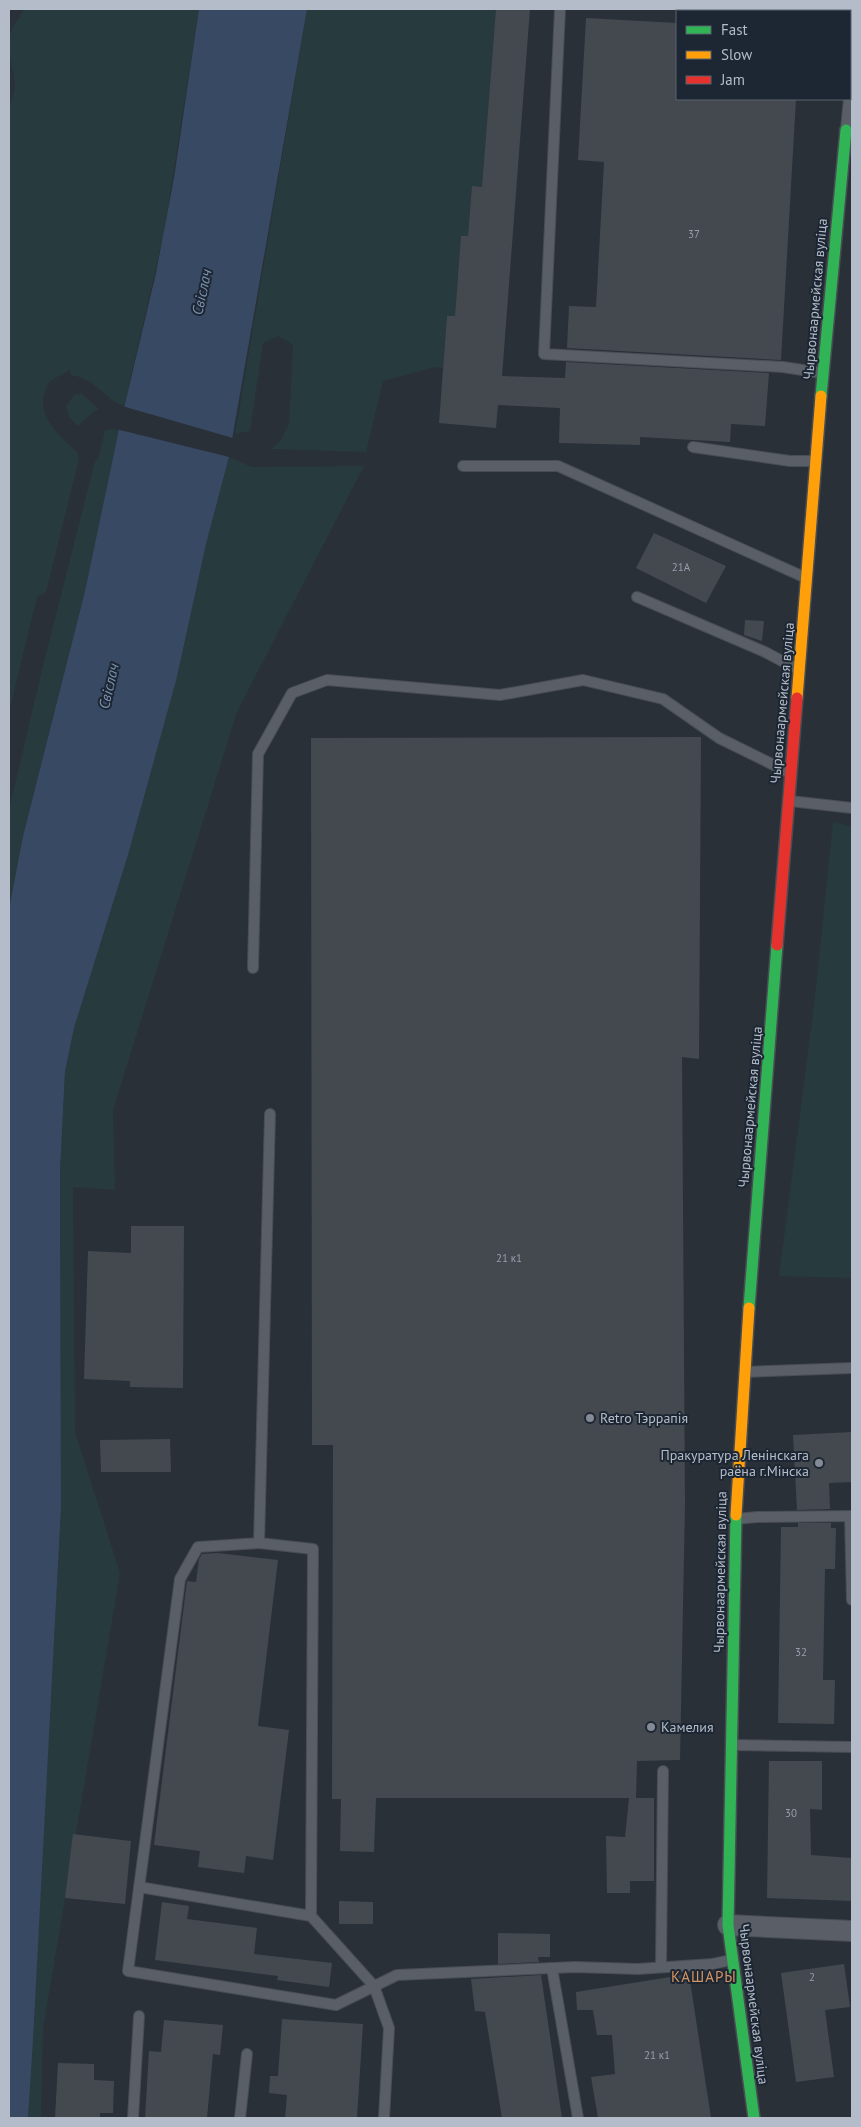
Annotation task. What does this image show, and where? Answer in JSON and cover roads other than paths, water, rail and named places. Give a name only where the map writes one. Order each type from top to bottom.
[{"type":"street","name":"Чырвонаармейская вуліца","points":[[754,2118],[728,1925],[736,1519],[744,1372],[823,373],[849,130]]},
{"type":"street","points":[[728,1925],[852,1931]]},
{"type":"lane","points":[[560,9],[544,354],[783,367],[823,373]]},
{"type":"lane","name":"Чырвонаармейская вуліца","points":[[849,100],[849,130]]},
{"type":"lane","points":[[693,447],[790,461],[816,461]]},
{"type":"lane","points":[[463,466],[558,466],[807,579]]},
{"type":"lane","points":[[637,597],[765,652],[800,671]]},
{"type":"lane","points":[[253,968],[258,754],[292,693],[327,680],[500,695],[583,680],[663,699],[719,738],[791,774]]},
{"type":"lane","points":[[789,801],[852,808]]},
{"type":"lane","points":[[259,1543],[270,1114]]},
{"type":"lane","points":[[744,1372],[852,1368]]},
{"type":"lane","points":[[736,1519],[851,1516],[852,1600]]},
{"type":"lane","points":[[310,1916],[313,1549],[259,1543],[198,1547],[180,1579],[128,1971],[336,2005],[397,1975],[552,1968],[638,1969],[712,1964],[732,1960]]},
{"type":"lane","points":[[732,1745],[852,1746]]},
{"type":"lane","points":[[661,1967],[663,1771]]},
{"type":"lane","points":[[139,1887],[310,1916],[374,1986],[389,2028],[384,2118]]},
{"type":"lane","points":[[552,1968],[578,2118]]},
{"type":"lane","points":[[132,2118],[139,2016]]},
{"type":"lane","points":[[240,2118],[247,2054]]},
{"type":"water","name":"Свіслач","points":[[199,9],[307,9],[229,457],[206,544],[177,677],[128,855],[74,1028],[65,1072],[60,1170],[61,1508],[33,2040],[28,2118],[9,2118],[9,909],[23,836],[85,591],[119,429],[156,273],[174,178]]},
{"type":"place","name":"Retro Тэррапія","points":[[590,1418]]},
{"type":"place","name":"Пракуратура Ленінскага раёна г.Мінска","points":[[819,1463]]},
{"type":"place","name":"Камелия","points":[[651,1727]]},
{"type":"district","name":"КАШАРЫ","points":[[704,1977]]}]
